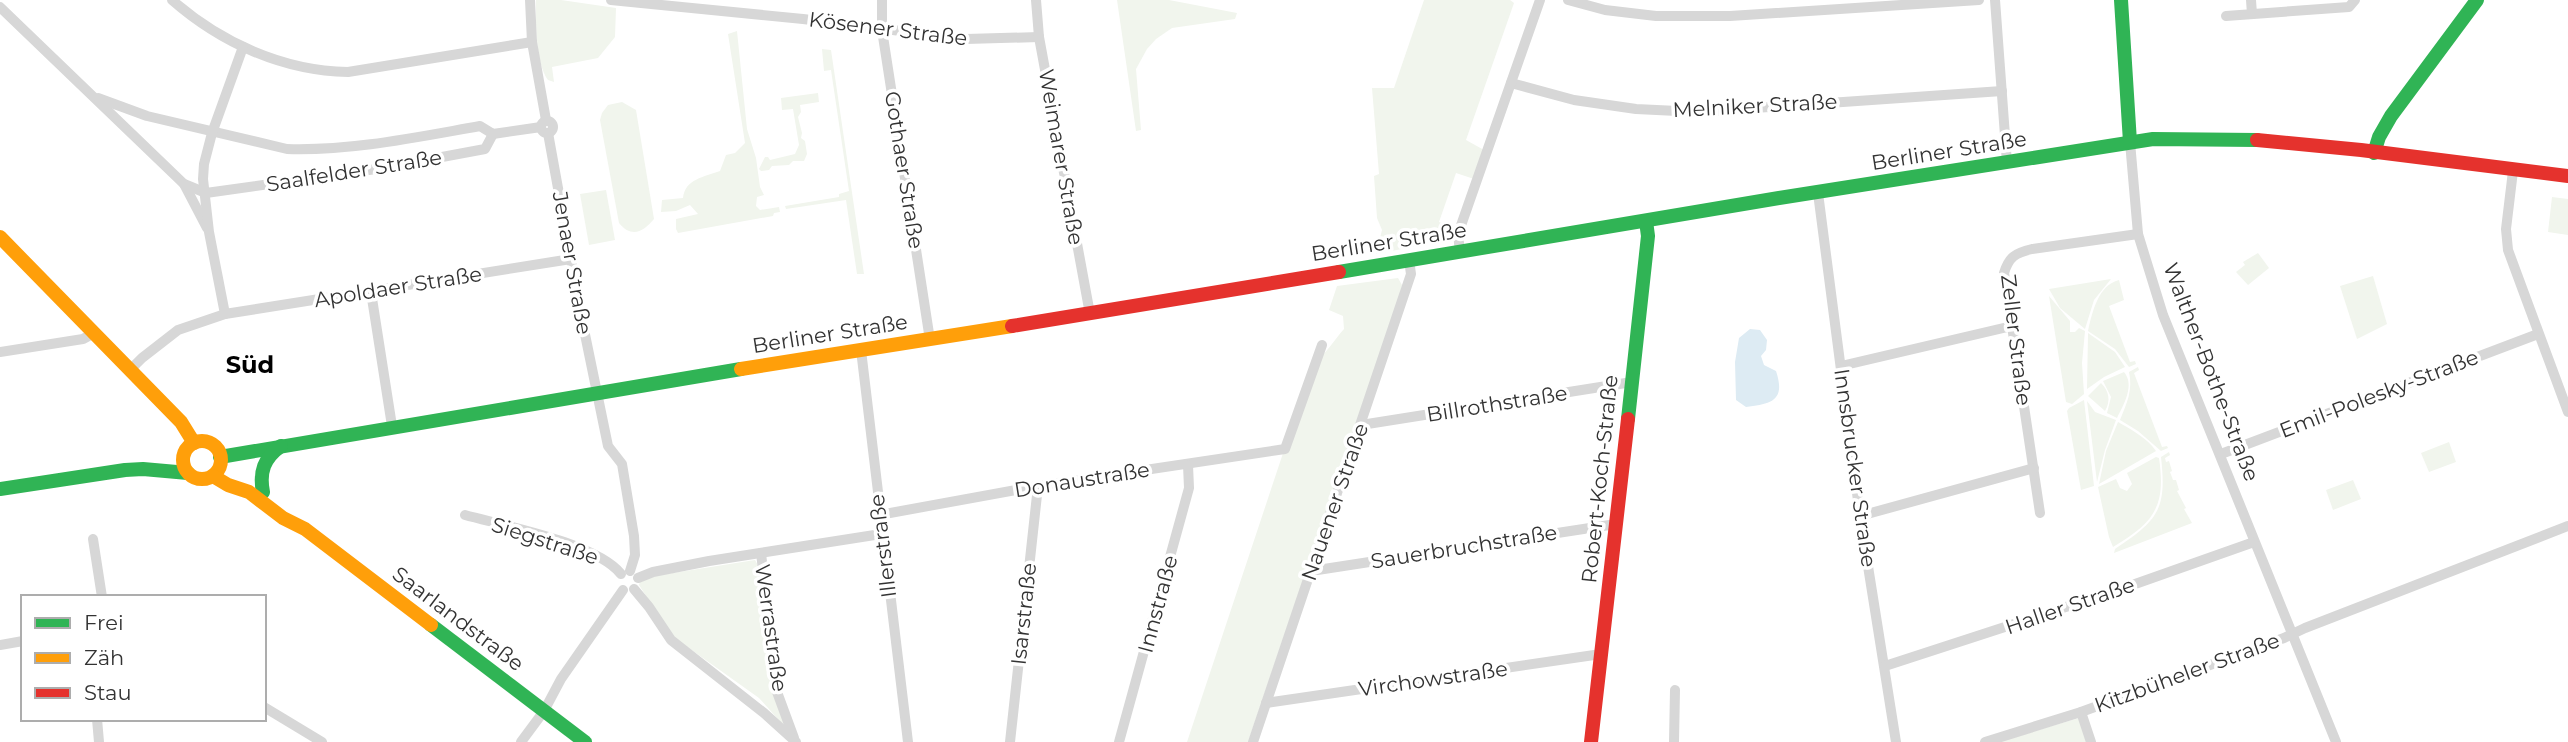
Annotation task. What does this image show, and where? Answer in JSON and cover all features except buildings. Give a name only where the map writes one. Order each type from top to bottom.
[{"type":"main road","name":"Walther-Bothe-Straße","points":[[2121,0],[2130,142]]},
{"type":"main road","points":[[2374,153],[2376,140],[2389,119],[2440,45],[2477,0]]},
{"type":"main road","name":"Berliner Straße","points":[[218,466],[283,444],[2130,142],[2221,137],[2568,176]]},
{"type":"main road","name":"Robert-Koch-Straße","points":[[1591,742],[1648,236],[1646,221]]},
{"type":"main road","points":[[0,237],[181,422],[194,443]]},
{"type":"main road","points":[[144,469],[188,473],[203,479],[218,466],[211,444],[194,443],[187,449],[183,459],[188,473]]},
{"type":"main road","points":[[263,492],[261,478],[265,460],[283,444]]},
{"type":"main road","points":[[0,489],[144,469],[183,459]]},
{"type":"main road","name":"Saarlandstraße","points":[[218,466],[233,477],[250,482],[292,513],[305,529]]},
{"type":"main road","name":"Saarlandstraße","points":[[218,466],[228,485],[249,492],[283,518],[305,529],[585,742]]},
{"type":"street","points":[[172,0],[212,32],[243,47],[308,68],[348,72],[532,42]]},
{"type":"street","name":"Jenaer Straße","points":[[530,0],[532,42],[545,127],[597,392],[603,409],[608,446],[622,464],[634,536],[635,555],[630,574]]},
{"type":"street","name":"Kösener Straße","points":[[611,0],[966,39],[1039,37]]},
{"type":"street","name":"Gothaer Straße","points":[[882,0],[882,30],[930,340]]},
{"type":"street","name":"Weimarer Straße","points":[[1036,0],[1039,37],[1090,314]]},
{"type":"street","points":[[1460,252],[1458,234],[1540,0]]},
{"type":"street","points":[[1568,0],[1605,10],[1656,16],[1730,16],[1979,0]]},
{"type":"street","points":[[1995,0],[2007,163]]},
{"type":"street","points":[[2251,0],[2252,14]]},
{"type":"street","points":[[2320,9],[2329,0]]},
{"type":"street","points":[[2226,16],[2349,7],[2355,0]]},
{"type":"street","name":"Saalfelder Straße","points":[[0,7],[184,184],[206,193],[383,168],[485,149],[494,134]]},
{"type":"street","points":[[225,314],[209,232],[204,164],[212,133],[243,47]]},
{"type":"street","name":"Melniker Straße","points":[[1511,83],[1586,102],[1636,110],[1698,112],[2002,91]]},
{"type":"street","name":"Saalfelder Straße","points":[[91,95],[132,112],[287,149],[308,150],[387,142],[480,126],[494,134],[545,127]]},
{"type":"street","name":"Walther-Bothe-Straße","points":[[2130,142],[2138,234],[2163,315],[2336,742]]},
{"type":"street","points":[[2514,171],[2506,229],[2508,250],[2568,412]]},
{"type":"street","points":[[184,184],[209,232]]},
{"type":"street","name":"Innsbrucker Straße","points":[[1818,193],[1860,516],[1896,742]]},
{"type":"street","name":"Zeller Straße","points":[[2040,513],[2004,273],[2009,259],[2019,252],[2138,234]]},
{"type":"street","name":"Apoldaer Straße","points":[[130,370],[178,330],[225,314],[571,259]]},
{"type":"street","name":"Nauener Straße","points":[[1252,742],[1411,274],[1409,260]]},
{"type":"street","points":[[371,292],[392,426]]},
{"type":"street","points":[[1841,366],[2012,326]]},
{"type":"street","points":[[0,352],[83,339],[94,332]]},
{"type":"street","name":"Emil-Polesky-Straße","points":[[2221,454],[2538,334]]},
{"type":"street","name":"Donaustraße","points":[[879,515],[1038,486],[1285,449],[1322,345]]},
{"type":"street","name":"Illerstraße","points":[[861,350],[908,742]]},
{"type":"street","name":"Billrothstraße","points":[[1361,425],[1632,383]]},
{"type":"street","name":"Innstraße","points":[[1119,742],[1189,488],[1188,465]]},
{"type":"street","points":[[1860,516],[2034,468]]},
{"type":"street","name":"Isarstraße","points":[[1010,742],[1038,486]]},
{"type":"street","name":"Siegstraße","points":[[466,515],[594,554],[630,574]]},
{"type":"street","name":"Sauerbruchstraße","points":[[1311,571],[1616,524]]},
{"type":"street","name":"Kitzbüheler Straße","points":[[1985,742],[2081,712],[2292,634],[2568,526]]},
{"type":"street","points":[[630,574],[638,583],[630,591],[623,590],[618,584],[630,574],[881,534]]},
{"type":"street","points":[[93,539],[102,595]]},
{"type":"street","name":"Haller Straße","points":[[1885,666],[1899,664],[2254,542]]},
{"type":"street","name":"Werrastraße","points":[[761,553],[777,692],[796,742]]},
{"type":"street","name":"Werrastraße","points":[[634,589],[671,640],[764,713],[796,742]]},
{"type":"street","points":[[521,742],[544,711],[561,678],[623,590]]},
{"type":"street","points":[[0,645],[21,641]]},
{"type":"street","name":"Virchowstraße","points":[[1266,704],[1601,654]]},
{"type":"street","points":[[1674,742],[1675,690]]},
{"type":"street","points":[[266,709],[322,742]]},
{"type":"street","name":"Kitzbüheler Straße","points":[[2081,712],[2091,742]]},
{"type":"street","points":[[97,721],[99,742]]},
{"type":"shaded area","points":[[536,0],[561,0],[616,8],[615,37],[598,58],[552,67],[554,82],[548,80],[538,53]]},
{"type":"shaded area","points":[[1117,0],[1169,0],[1237,13],[1235,19],[1172,28],[1147,49],[1136,69],[1141,130],[1136,131]]},
{"type":"shaded area","points":[[1424,0],[1510,0],[1514,3],[1466,140],[1484,150],[1474,179],[1456,173],[1439,222],[1457,229],[1454,239],[1376,254],[1382,230],[1377,218],[1374,176],[1379,174],[1372,88],[1394,88]]},
{"type":"shaded area","points":[[737,31],[747,129],[764,195],[757,197],[756,206],[760,210],[779,207],[780,212],[774,213],[773,216],[678,233],[676,219],[698,214],[690,205],[676,211],[661,212],[662,200],[683,198],[691,183],[720,171],[726,155],[735,153],[745,143],[728,34]]},
{"type":"shaded area","points":[[822,49],[831,50],[864,274],[857,274],[846,200],[786,209],[785,206],[839,197],[839,194],[849,191],[831,70],[824,71]]},
{"type":"shaded area","points":[[818,93],[819,102],[800,105],[801,112],[798,117],[801,138],[805,141],[807,154],[804,161],[793,161],[789,165],[772,166],[769,170],[761,171],[759,169],[765,157],[770,160],[795,154],[799,145],[793,109],[782,110],[781,98]]},
{"type":"shaded area","points":[[622,102],[636,110],[654,219],[638,232],[629,231],[619,223],[600,120],[608,105]]},
{"type":"shaded area","points":[[606,190],[615,240],[589,245],[580,194]]},
{"type":"shaded area","points":[[2552,197],[2568,199],[2568,235],[2548,232]]},
{"type":"shaded area","points":[[2258,253],[2269,268],[2248,285],[2236,272],[2245,265],[2243,262]]},
{"type":"shaded area","points":[[2373,276],[2387,324],[2357,339],[2340,286]]},
{"type":"shaded area","points":[[1398,278],[1402,285],[1398,300],[1248,742],[1187,742],[1313,363],[1344,329],[1343,316],[1329,310],[1337,286]]},
{"type":"shaded area","points":[[2111,279],[2094,300],[2085,329],[2060,308],[2049,289]]},
{"type":"shaded area","points":[[2119,280],[2124,300],[2109,306],[2130,362],[2135,361],[2136,364],[2129,367],[2115,349],[2088,331],[2101,294]]},
{"type":"shaded area","points":[[2049,296],[2070,321],[2070,332],[2079,328],[2085,331],[2082,363],[2084,394],[2072,404],[2066,402]]},
{"type":"shaded area","points":[[1750,329],[1760,330],[1767,340],[1766,350],[1761,356],[1764,365],[1776,371],[1779,389],[1774,399],[1769,402],[1746,407],[1736,400],[1735,362],[1739,338]]},
{"type":"shaded area","points":[[2088,333],[2115,352],[2125,367],[2087,389]]},
{"type":"shaded area","points":[[2138,367],[2139,370],[2134,373],[2162,447],[2168,448],[2161,451],[2120,420],[2130,391],[2129,372]]},
{"type":"shaded area","points":[[2124,372],[2129,383],[2117,418],[2107,413],[2111,397],[2103,381]]},
{"type":"shaded area","points":[[2101,383],[2108,396],[2105,411],[2088,396]]},
{"type":"shaded area","points":[[2084,400],[2094,486],[2081,490],[2067,411]]},
{"type":"shaded area","points":[[2087,401],[2095,412],[2116,420],[2097,482]]},
{"type":"shaded area","points":[[2118,422],[2144,438],[2156,451],[2099,484],[2106,451]]},
{"type":"shaded area","points":[[2449,442],[2456,462],[2429,472],[2421,453]]},
{"type":"shaded area","points":[[2169,452],[2170,455],[2165,458],[2166,462],[2169,461],[2170,472],[2179,490],[2177,491],[2192,523],[2114,553],[2115,549],[2141,530],[2156,512],[2162,490],[2161,457]]},
{"type":"shaded area","points":[[2156,457],[2159,458],[2161,475],[2159,501],[2148,521],[2113,547],[2098,487],[2116,479],[2120,488],[2127,491],[2132,484],[2127,473]]},
{"type":"shaded area","points":[[2353,480],[2361,499],[2333,510],[2326,490]]},
{"type":"shaded area","points":[[755,560],[759,567],[786,728],[759,698],[672,636],[639,585],[641,578]]},
{"type":"shaded area","points":[[2079,718],[2087,742],[1999,742]]},
{"type":"traffic: fast","points":[[2121,0],[2130,142]]},
{"type":"traffic: fast","points":[[2374,153],[2379,137],[2391,116],[2477,0]]},
{"type":"traffic: fast","points":[[1339,272],[2153,139],[2257,140]]},
{"type":"traffic: fast","points":[[1628,419],[1648,236],[1646,221]]},
{"type":"traffic: fast","points":[[220,457],[741,369]]},
{"type":"traffic: fast","points":[[263,492],[264,466],[270,455],[281,446]]},
{"type":"traffic: fast","points":[[0,489],[125,470],[188,473]]},
{"type":"traffic: fast","points":[[431,625],[585,742]]},
{"type":"traffic: slow","points":[[0,237],[181,422],[194,443]]},
{"type":"traffic: slow","points":[[741,369],[1012,326]]},
{"type":"traffic: slow","points":[[202,441],[215,447],[221,460],[215,473],[202,479],[189,473],[183,460],[189,447],[202,441]]},
{"type":"traffic: slow","points":[[213,476],[228,485],[249,492],[283,518],[305,529],[431,625]]},
{"type":"traffic: jam","points":[[2257,140],[2568,176]]},
{"type":"traffic: jam","points":[[1012,326],[1339,272]]},
{"type":"traffic: jam","points":[[1591,742],[1628,419]]},
{"type":"district","name":"Süd","points":[[250,365]]}]
